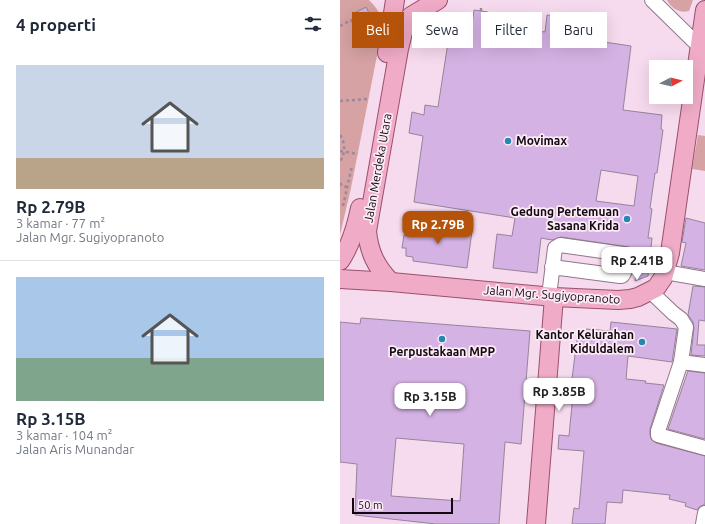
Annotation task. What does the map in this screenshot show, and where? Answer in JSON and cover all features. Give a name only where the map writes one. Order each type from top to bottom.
[{"type":"main road","points":[[393,12],[395,0]]},
{"type":"main road","points":[[404,25],[415,13],[438,0]]},
{"type":"main road","points":[[651,292],[663,278],[670,253],[702,48],[705,10]]},
{"type":"main road","name":"Jalan Merdeka Utara","points":[[340,261],[347,251],[356,229],[389,48]]},
{"type":"main road","name":"Jalan Merdeka Utara","points":[[389,48],[380,164],[367,231],[369,246],[375,261],[381,272],[391,282]]},
{"type":"main road","name":"Jalan Mgr. Sugiyopranoto","points":[[340,279],[552,296],[624,299],[638,297],[651,292]]},
{"type":"main road","points":[[536,524],[552,296]]},
{"type":"street","points":[[652,0],[702,48]]},
{"type":"street","points":[[552,266],[622,276],[625,272],[627,258],[625,254],[557,245],[555,248],[552,266],[552,296]]},
{"type":"street","points":[[665,272],[705,279]]},
{"type":"street","points":[[651,292],[681,319],[686,327],[681,362],[658,431],[658,435],[705,448]]},
{"type":"street","points":[[681,362],[705,365]]},
{"type":"street","points":[[703,524],[705,513]]},
{"type":"path","points":[[340,26],[351,20],[352,22]]},
{"type":"path","points":[[340,101],[368,99]]},
{"type":"path","points":[[340,135],[343,142],[344,152],[340,162]]},
{"type":"path","points":[[340,151],[358,154]]},
{"type":"path","points":[[343,207],[352,166]]},
{"type":"path","points":[[340,183],[342,186],[347,187]]},
{"type":"shaded area","points":[[340,0],[369,0],[378,12],[352,12],[352,48],[378,48],[351,188],[340,235]]},
{"type":"shaded area","points":[[667,0],[693,0],[689,11],[682,12],[671,6]]},
{"type":"shaded area","points":[[698,135],[705,136],[705,171],[692,169]]},
{"type":"building","points":[[366,7],[368,12],[357,12]]},
{"type":"building","points":[[474,10],[488,12],[481,12],[481,48],[542,48],[542,32],[545,32],[547,15],[550,15],[550,48],[607,48],[607,42],[631,46],[623,110],[662,115],[661,129],[663,130],[650,208],[652,209],[648,238],[652,238],[648,276],[635,281],[638,251],[633,251],[629,247],[561,237],[552,240],[541,238],[537,273],[493,268],[497,234],[512,236],[515,218],[414,202],[423,136],[409,133],[412,112],[424,115],[425,105],[438,107],[447,48],[473,48]],"holes":[[[601,170],[638,176],[634,206],[596,201]]]},
{"type":"building","points":[[686,218],[705,223],[705,270],[681,266],[686,243],[682,242]]},
{"type":"building","points":[[417,223],[472,231],[467,268],[413,261],[413,257],[406,256],[406,248],[402,248],[404,235],[408,236],[409,227],[417,228]]},
{"type":"building","points":[[693,286],[705,287],[705,321],[699,320],[697,345],[705,345],[705,356],[691,355],[694,328],[693,322],[688,315]]},
{"type":"building","points":[[361,318],[530,331],[521,444],[505,442],[499,524],[436,524],[355,515],[357,464],[340,462],[340,322],[360,324]],"holes":[[[396,438],[464,444],[460,501],[391,496]]]},
{"type":"building","points":[[611,322],[677,329],[672,362],[628,356],[626,379],[664,385],[650,429],[652,440],[656,443],[705,456],[705,504],[697,510],[685,506],[686,503],[669,499],[670,495],[623,490],[622,503],[607,502],[605,524],[572,524],[574,508],[579,509],[584,451],[558,449],[559,435],[569,436],[573,394],[570,394],[578,332],[586,333],[586,329],[610,331]]},
{"type":"building","points":[[688,371],[705,373],[705,439],[668,429]]},
{"type":"place","name":"Movimax","points":[[508,141]]},
{"type":"place","name":"Gedung Pertemuan Sasana Krida","points":[[627,219]]},
{"type":"place","name":"Perpustakaan MPP","points":[[442,339]]},
{"type":"place","name":"Kantor Kelurahan Kiduldalem","points":[[642,342]]}]
